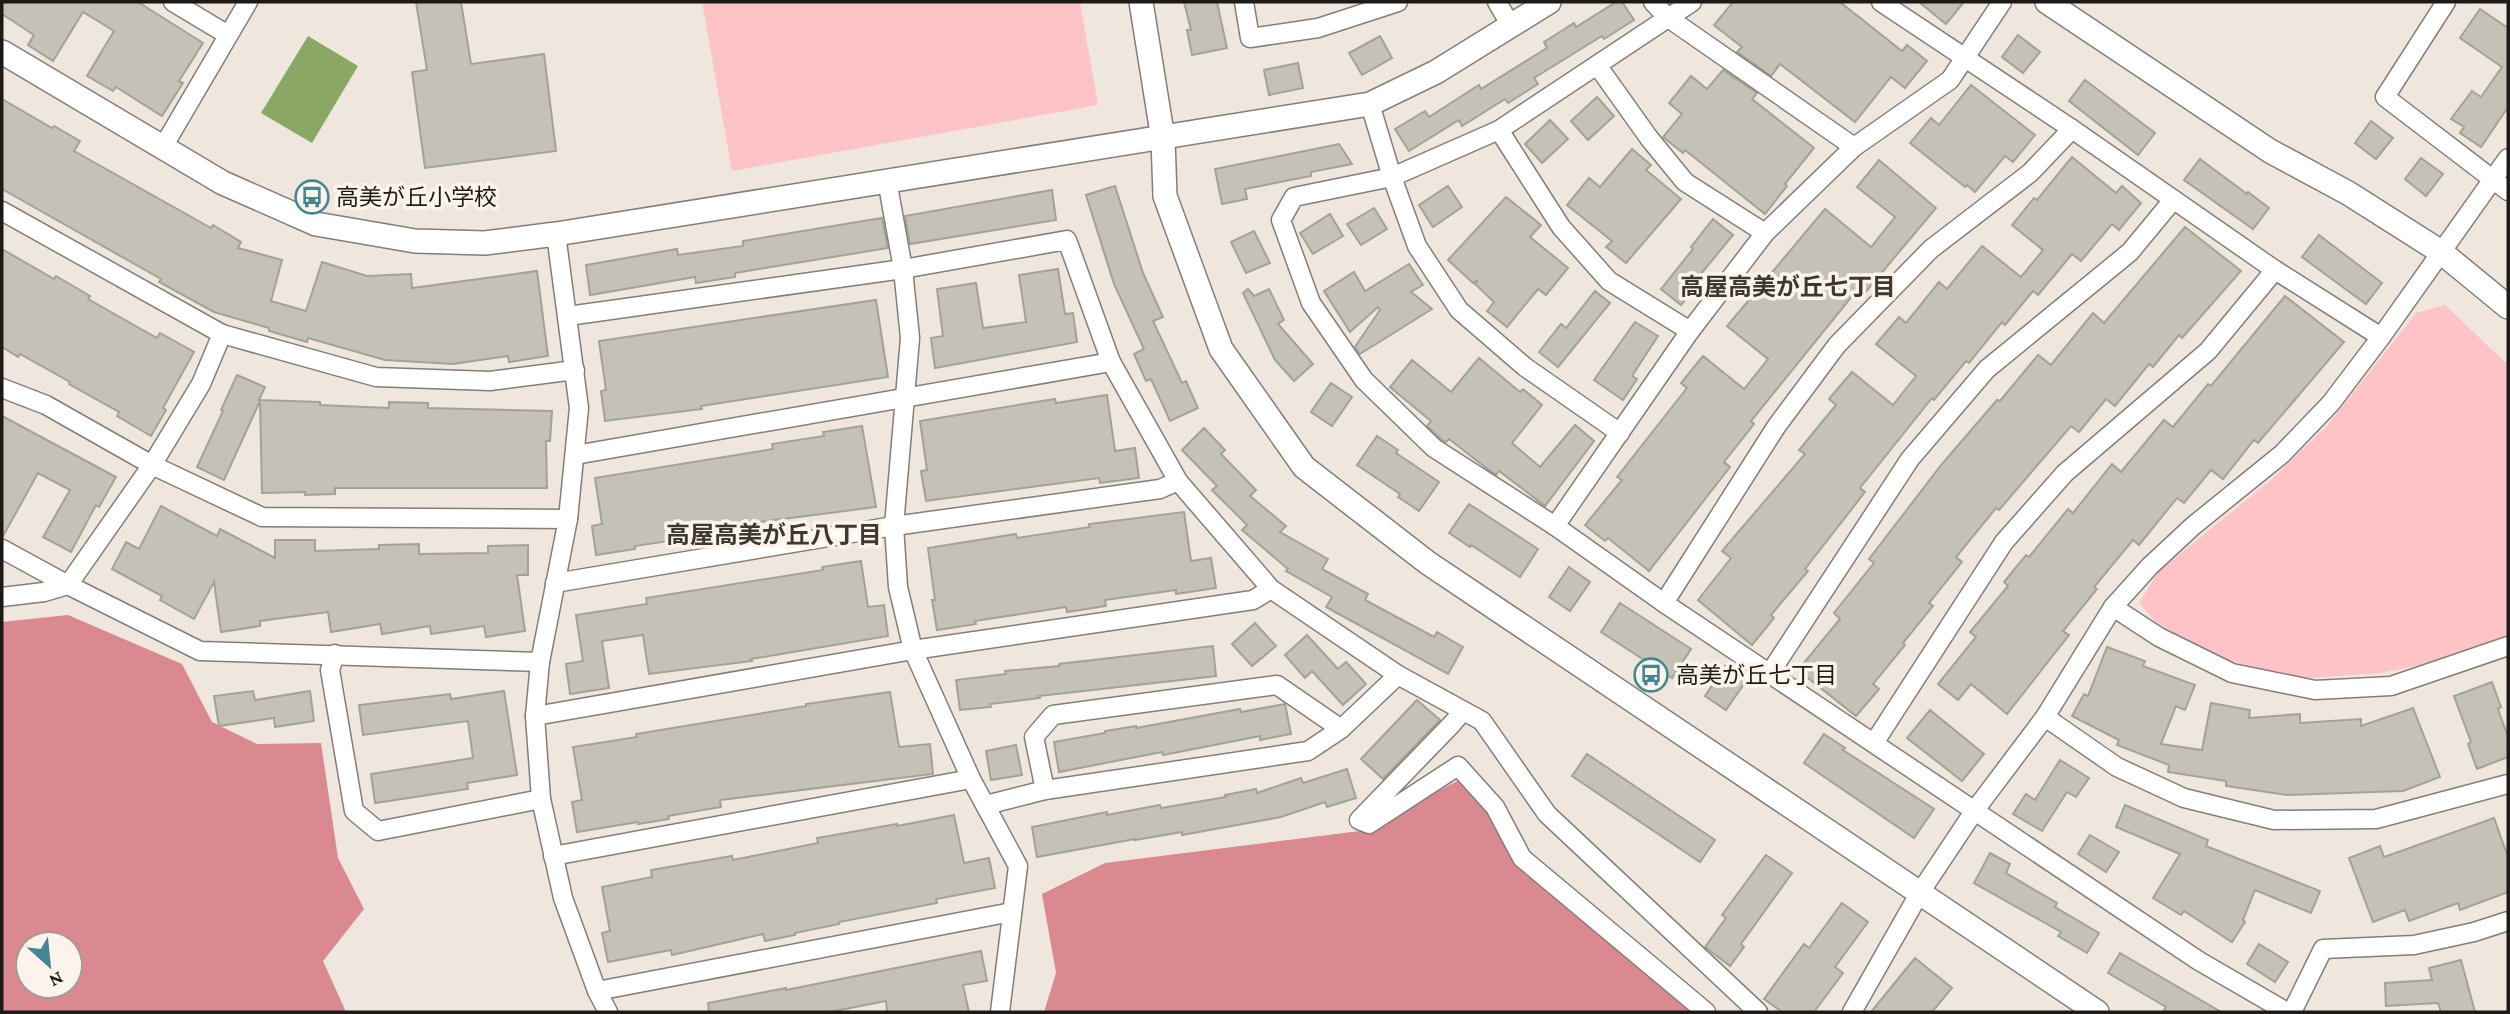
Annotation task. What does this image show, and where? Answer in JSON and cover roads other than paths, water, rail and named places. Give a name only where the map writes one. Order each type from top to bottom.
[{"type":"street","points":[[173,2],[228,35]]},
{"type":"street","points":[[163,147],[248,2]]},
{"type":"street","points":[[1141,2],[1163,139],[1165,196],[1221,349],[1304,467],[1428,563],[2097,1012]]},
{"type":"street","points":[[1244,2],[1250,38],[1318,28],[1398,2]]},
{"type":"street","points":[[1497,2],[1511,26]]},
{"type":"street","points":[[2,52],[223,183],[316,224],[415,241],[485,243],[1163,139],[1370,104],[1436,72],[1549,2]]},
{"type":"street","points":[[1653,2],[1668,17],[1854,147]]},
{"type":"street","points":[[1692,2],[1499,131],[1392,177],[1294,197],[1281,220],[1311,303],[1364,380],[1434,448],[1555,526],[1664,603],[2199,961],[2289,1012],[2323,949],[2414,945],[2474,932],[2508,921]]},
{"type":"street","points":[[1881,2],[2072,129],[2275,270],[2381,337]]},
{"type":"street","points":[[1555,526],[1690,331],[1765,233],[1854,147],[1950,80],[2003,2]]},
{"type":"street","points":[[2047,2],[2270,151],[2348,193],[2441,253],[2508,307]]},
{"type":"street","points":[[2446,2],[2385,97],[2501,185]]},
{"type":"street","points":[[1597,65],[1649,138],[1685,182],[1765,233]]},
{"type":"street","points":[[1370,104],[1417,246],[1459,310],[1525,367],[1620,433]]},
{"type":"street","points":[[1664,603],[1776,427],[1836,345],[1931,249],[2030,173],[2072,129]]},
{"type":"street","points":[[1499,131],[1561,227],[1609,281],[1690,331]]},
{"type":"street","points":[[1852,1012],[1919,894],[1975,810],[2045,717],[2113,607],[2150,566],[2193,526],[2282,454],[2331,402],[2441,253],[2501,185],[2508,158]]},
{"type":"street","points":[[887,180],[903,268],[910,338],[894,526],[898,587],[913,650],[971,779],[1018,866],[1000,1012]]},
{"type":"street","points":[[1770,673],[1910,459],[1987,369],[2130,252],[2173,200]]},
{"type":"street","points":[[2,211],[222,334],[376,377],[490,381],[575,370]]},
{"type":"street","points":[[556,234],[579,408],[568,519],[540,662],[535,716],[541,799],[562,898],[597,991],[608,1012]]},
{"type":"street","points":[[568,316],[903,268],[1067,240],[1111,362],[1178,481],[1271,589],[1398,675],[1482,721],[1547,814],[1758,1012]]},
{"type":"street","points":[[1874,743],[2004,542],[2065,473],[2208,351],[2275,270]]},
{"type":"street","points":[[2,597],[44,592],[68,585],[152,465],[201,384],[222,334]]},
{"type":"street","points":[[575,455],[1111,362]]},
{"type":"street","points":[[2,388],[46,405],[152,465],[262,517],[568,519]]},
{"type":"street","points":[[555,583],[894,526],[1160,489],[1178,481]]},
{"type":"street","points":[[2,549],[200,651],[540,662]]},
{"type":"street","points":[[535,716],[913,650],[1253,600],[1271,589]]},
{"type":"street","points":[[2113,607],[2159,637],[2232,673],[2315,690],[2391,686],[2508,646]]},
{"type":"street","points":[[335,654],[330,670],[354,811],[378,831],[541,799]]},
{"type":"street","points":[[986,805],[1045,790],[1308,751],[1341,729],[1398,675]]},
{"type":"street","points":[[1045,790],[1034,737],[1053,715],[1277,685],[1341,729]]},
{"type":"street","points":[[1463,710],[1359,820],[1369,824],[1458,766],[1495,807],[1522,858],[1706,1012]]},
{"type":"street","points":[[2045,717],[2117,767],[2184,798],[2274,820],[2376,819],[2456,800],[2508,784]]},
{"type":"street","points":[[553,856],[971,779]]},
{"type":"street","points":[[597,991],[1012,912]]},
{"type":"place","name":"高美が丘小学校","points":[[312,197]]},
{"type":"place","name":"高美が丘七丁目","points":[[1651,675]]},
{"type":"district","name":"高屋高美が丘七丁目","points":[[1788,286]]},
{"type":"district","name":"高屋高美が丘八丁目","points":[[774,534]]}]
